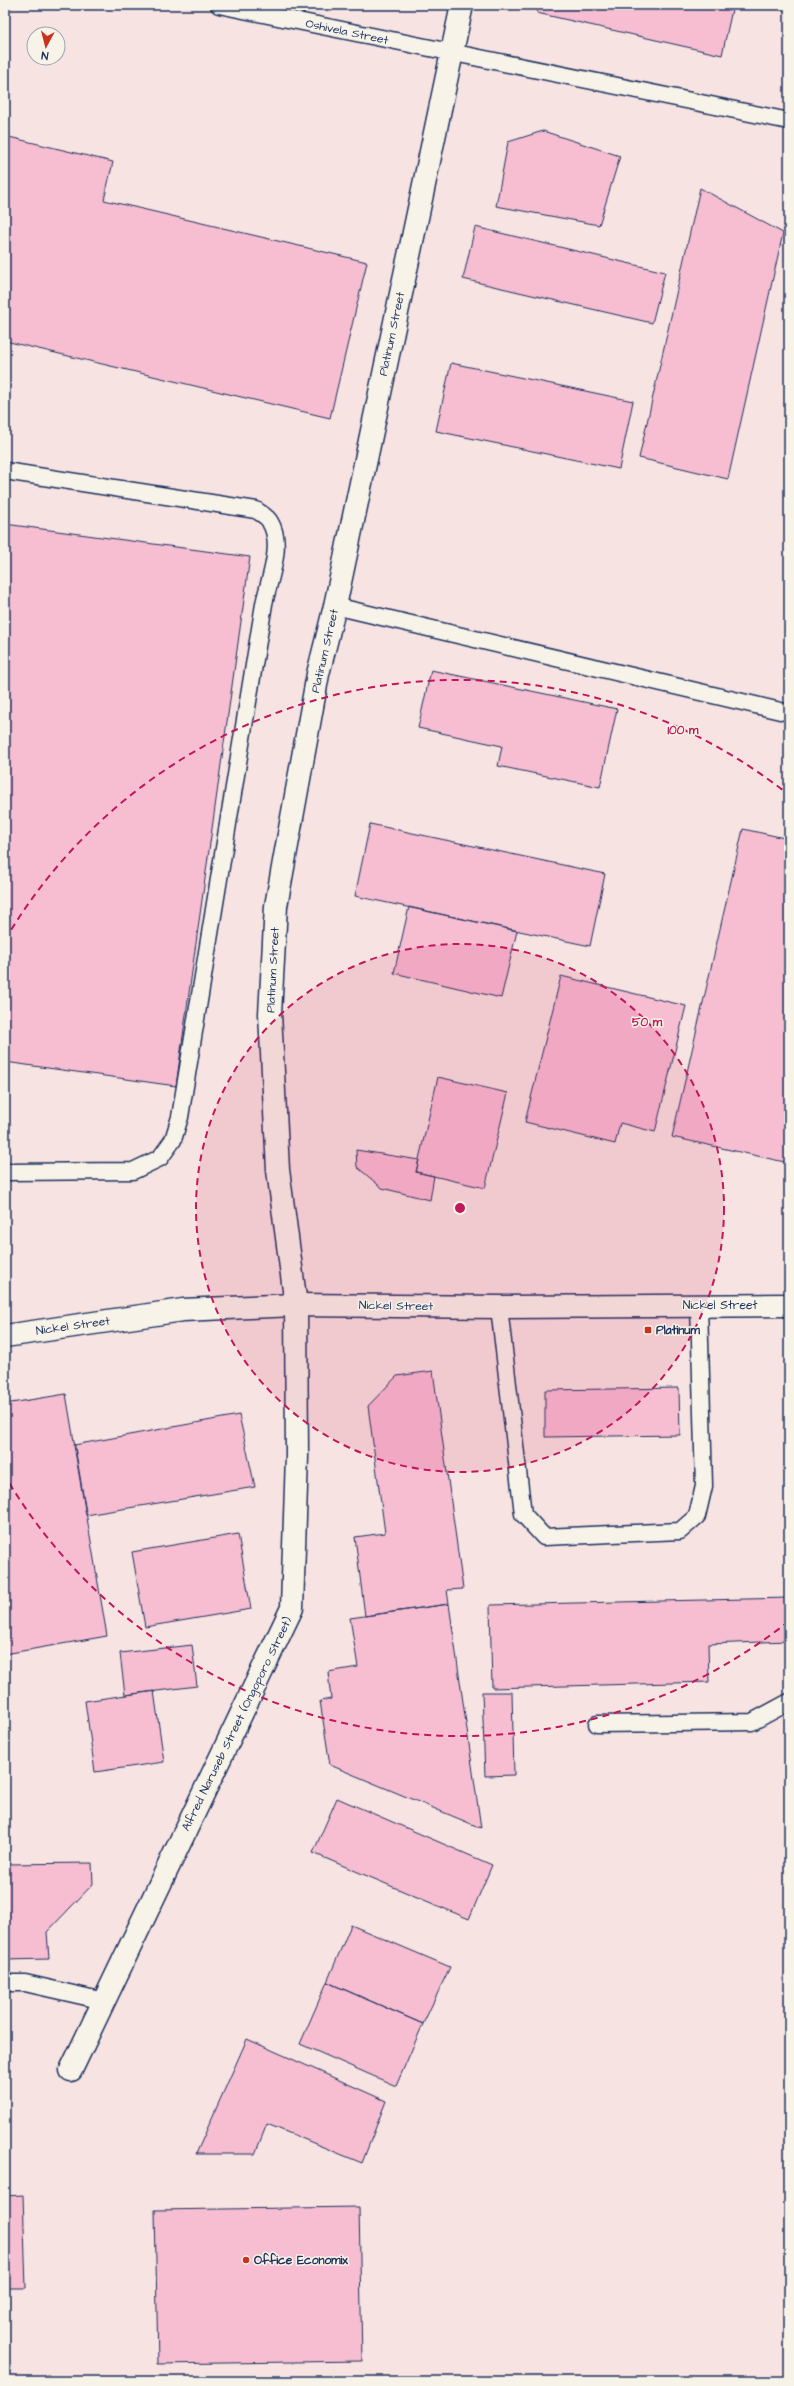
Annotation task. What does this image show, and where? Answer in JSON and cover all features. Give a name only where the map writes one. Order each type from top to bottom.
[{"type":"street","name":"Platinum Street","points":[[296,1305],[278,1170],[270,1014],[276,906],[318,674],[335,606],[462,5]]},
{"type":"street","name":"Nickel Street","points":[[5,1336],[183,1310],[296,1305],[499,1307],[789,1305]]},
{"type":"street","name":"Alfred Naruseb Street (Ongoporo Street)","points":[[71,2070],[292,1608],[297,1456],[296,1305]]},
{"type":"lane","name":"Oshivela Street","points":[[219,5],[451,54],[789,121]]},
{"type":"lane","points":[[5,471],[256,510],[270,520],[276,537],[275,553],[264,604],[180,1117],[173,1140],[160,1158],[133,1171],[5,1172]]},
{"type":"lane","points":[[335,606],[789,712]]},
{"type":"lane","points":[[499,1307],[523,1514],[544,1537],[680,1531],[697,1516],[704,1486],[699,1305]]},
{"type":"lane","points":[[597,1724],[752,1722],[789,1702]]},
{"type":"lane","points":[[5,1983],[25,1983],[104,2001]]},
{"type":"shaded area","points":[[5,5],[789,5],[789,2381],[5,2381]]},
{"type":"building","points":[[539,5],[733,5],[722,55],[537,13]]},
{"type":"building","points":[[543,131],[620,156],[599,225],[496,206],[508,142]]},
{"type":"building","points":[[5,136],[113,162],[104,200],[367,262],[330,418],[5,341]]},
{"type":"building","points":[[700,188],[783,233],[728,479],[639,458]]},
{"type":"building","points":[[475,227],[665,272],[652,323],[463,279]]},
{"type":"building","points":[[451,363],[633,401],[619,469],[436,431]]},
{"type":"building","points":[[5,524],[250,557],[176,1086],[5,1062]]},
{"type":"building","points":[[431,670],[617,709],[600,787],[498,766],[502,746],[418,728]]},
{"type":"building","points":[[370,824],[605,874],[590,946],[355,896]]},
{"type":"building","points":[[743,829],[789,839],[789,1163],[672,1137]]},
{"type":"building","points":[[409,907],[517,931],[501,998],[394,973]]},
{"type":"building","points":[[561,976],[686,1006],[655,1132],[620,1123],[615,1144],[525,1122]]},
{"type":"building","points":[[438,1077],[508,1093],[485,1188],[416,1172]]},
{"type":"building","points":[[356,1150],[419,1160],[416,1172],[434,1176],[430,1200],[382,1188],[357,1167]]},
{"type":"building","points":[[433,1371],[463,1589],[447,1590],[449,1604],[365,1616],[355,1537],[385,1533],[368,1406],[397,1376]]},
{"type":"building","points":[[679,1388],[680,1435],[545,1437],[545,1390]]},
{"type":"building","points":[[66,1394],[107,1636],[5,1654],[5,1404]]},
{"type":"building","points":[[239,1415],[255,1487],[86,1515],[74,1445]]},
{"type":"building","points":[[238,1534],[251,1609],[145,1627],[132,1552]]},
{"type":"building","points":[[789,1598],[789,1641],[708,1644],[709,1682],[492,1688],[490,1605]]},
{"type":"building","points":[[449,1604],[481,1828],[330,1765],[320,1701],[331,1699],[328,1672],[358,1667],[350,1618]]},
{"type":"building","points":[[192,1645],[197,1686],[125,1695],[120,1653]]},
{"type":"building","points":[[154,1691],[164,1762],[95,1772],[85,1701]]},
{"type":"building","points":[[482,1692],[512,1692],[514,1775],[485,1776]]},
{"type":"building","points":[[337,1798],[492,1865],[469,1919],[313,1853]]},
{"type":"building","points":[[92,1863],[93,1884],[47,1932],[49,1959],[5,1960],[5,1864]]},
{"type":"building","points":[[351,1925],[450,1967],[423,2024],[327,1982]]},
{"type":"building","points":[[327,1982],[423,2024],[396,2086],[300,2044]]},
{"type":"building","points":[[247,2039],[386,2101],[362,2163],[267,2124],[255,2154],[196,2154]]},
{"type":"building","points":[[23,2195],[26,2288],[5,2288],[5,2196]]},
{"type":"building","points":[[359,2207],[362,2361],[158,2364],[155,2210]]},
{"type":"place","name":"Platinum","points":[[648,1330]]},
{"type":"place","name":"Office Economix","points":[[246,2260]]}]
